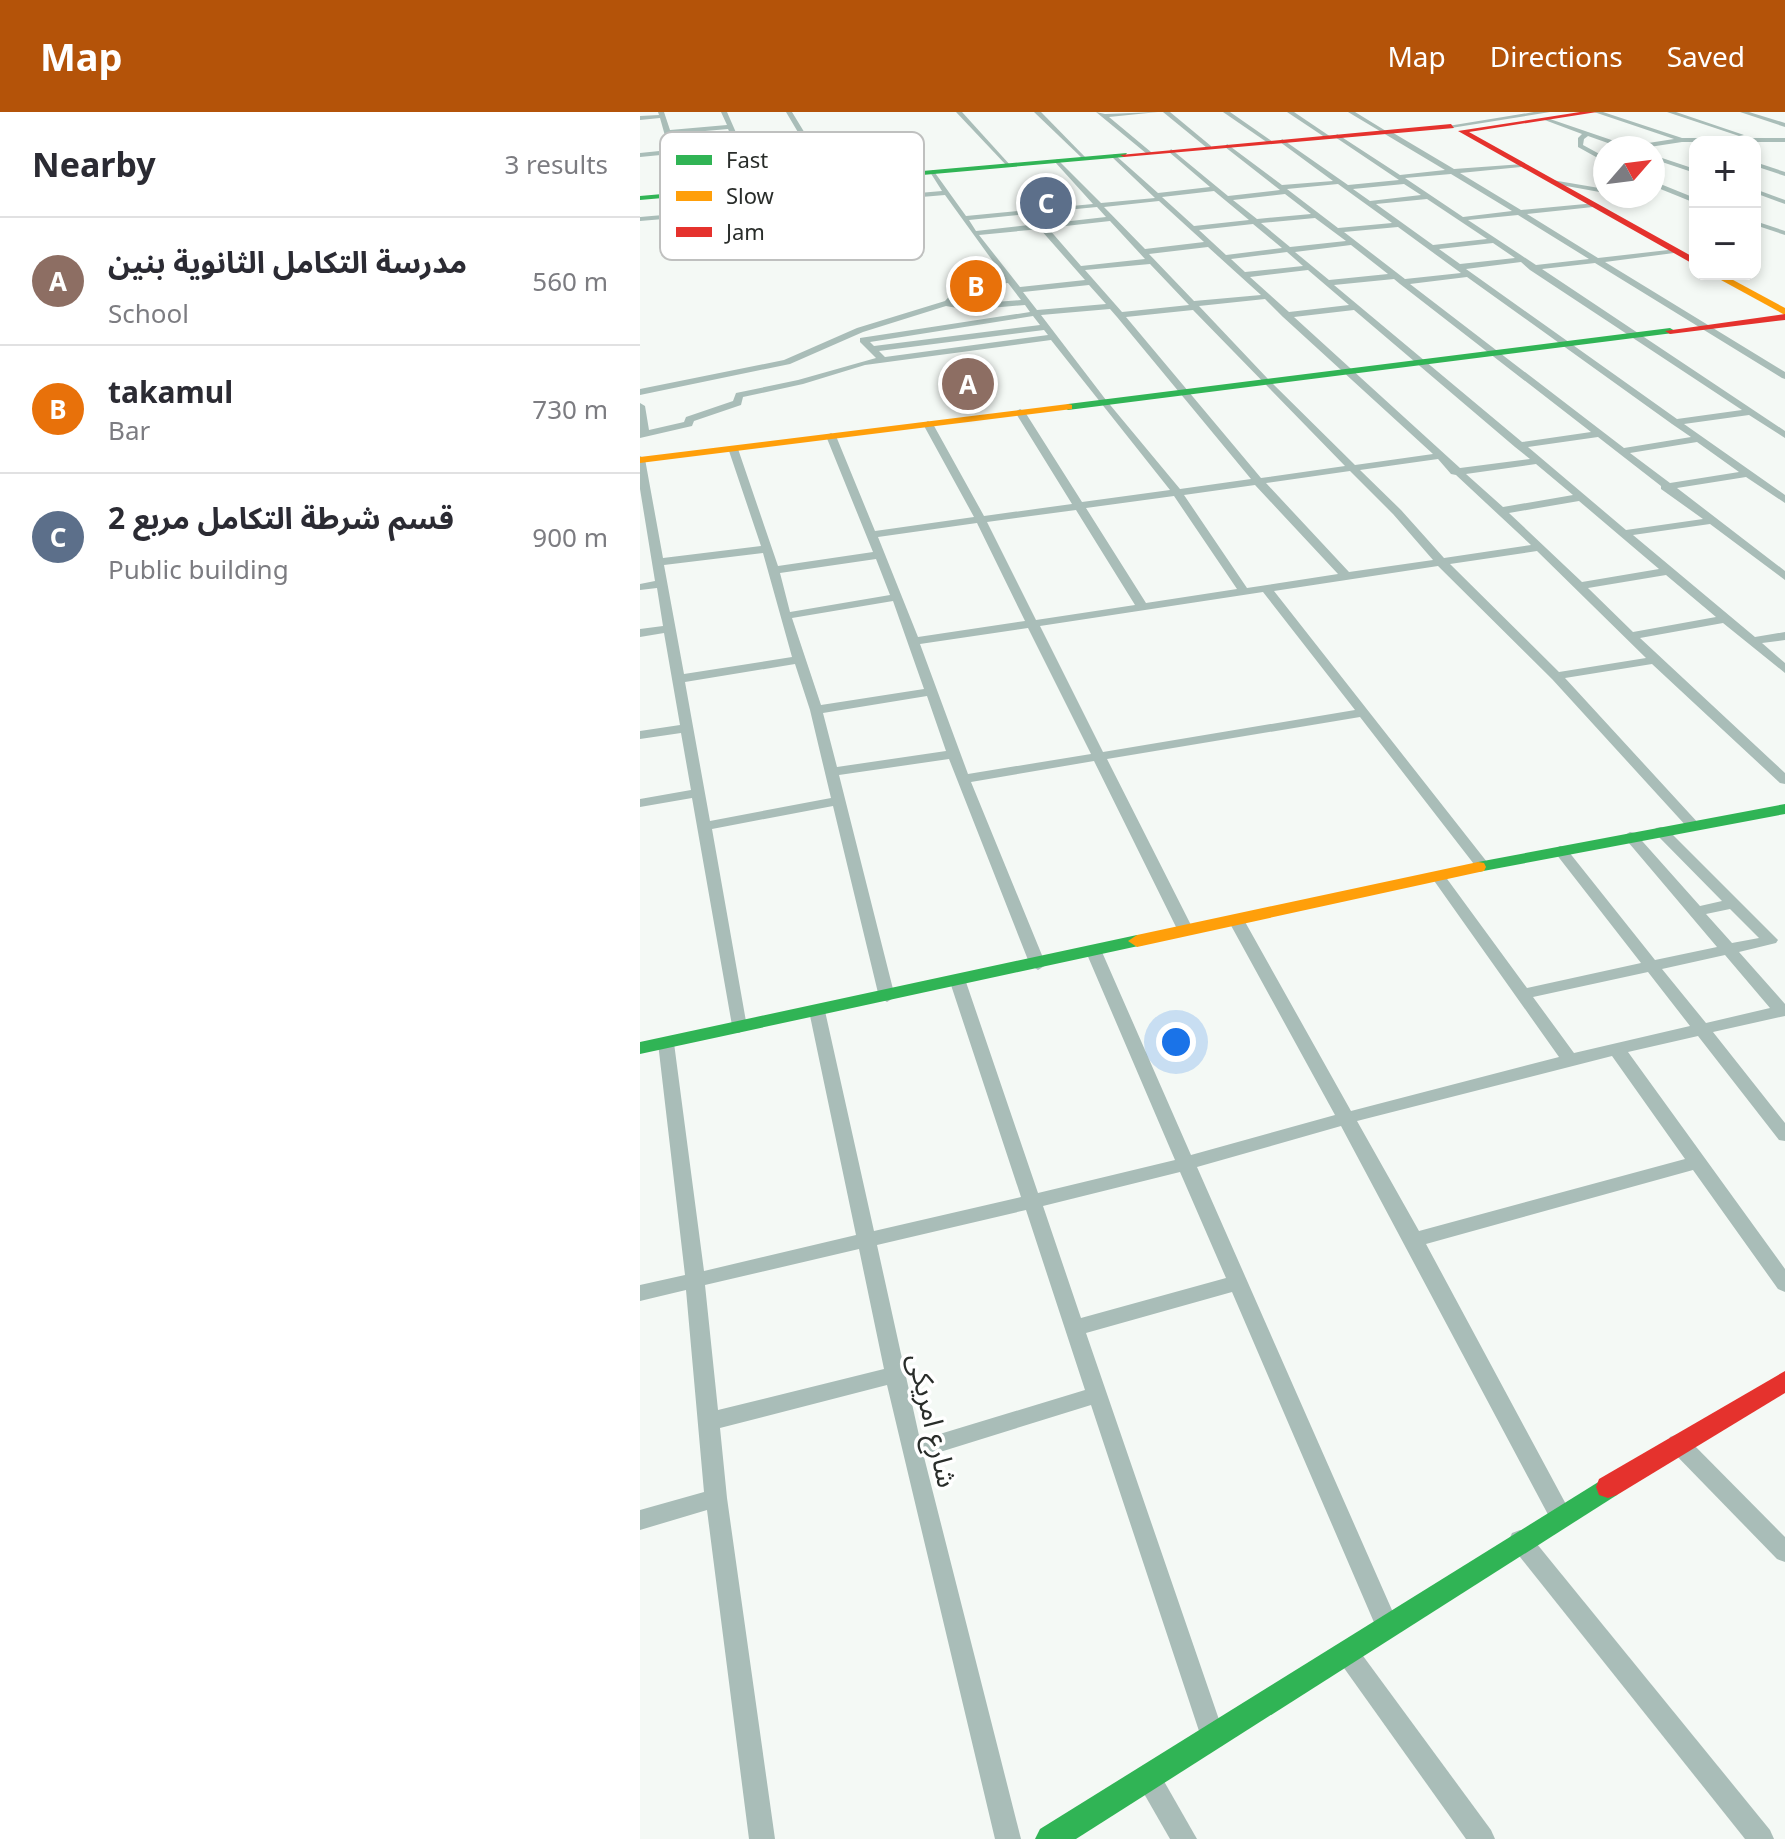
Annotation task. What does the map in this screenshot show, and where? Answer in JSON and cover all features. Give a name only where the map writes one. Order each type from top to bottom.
[{"type":"street","points":[[731,112],[724,112],[732,132]]},
{"type":"street","points":[[789,112],[801,132]]},
{"type":"street","points":[[959,112],[1009,165]]},
{"type":"street","points":[[1037,112],[1085,158]]},
{"type":"street","points":[[1102,114],[1155,112]]},
{"type":"street","points":[[1166,112],[1284,190],[1785,577]]},
{"type":"street","points":[[1226,112],[1343,185],[1785,500]]},
{"type":"street","points":[[1290,112],[1461,219],[1785,435]]},
{"type":"street","points":[[1351,112],[1785,376]]},
{"type":"street","points":[[1430,112],[1552,182],[1593,196]]},
{"type":"street","points":[[1516,112],[1524,116]]},
{"type":"street","points":[[924,173],[1457,128],[1587,112],[1689,142]]},
{"type":"street","points":[[1670,112],[1745,136]]},
{"type":"street","points":[[1743,112],[1785,125]]},
{"type":"street","points":[[640,118],[662,114],[670,132],[730,127]]},
{"type":"street","points":[[1102,114],[1149,153]]},
{"type":"street","points":[[1457,128],[1524,116],[1546,116],[1593,136]]},
{"type":"street","points":[[1587,134],[1581,138],[1580,146],[1593,153]]},
{"type":"street","points":[[1665,143],[1689,140]]},
{"type":"street","points":[[1761,140],[1785,140]]},
{"type":"street","points":[[1761,141],[1785,149]]},
{"type":"street","points":[[640,155],[660,151]]},
{"type":"street","points":[[1171,151],[1785,669]]},
{"type":"street","points":[[1114,156],[1540,547],[1655,660],[1785,780]]},
{"type":"street","points":[[1057,161],[1265,381],[1556,676],[1693,825]]},
{"type":"street","points":[[1665,161],[1689,169]]},
{"type":"street","points":[[1227,198],[1521,165]]},
{"type":"street","points":[[1761,166],[1785,174]]},
{"type":"street","points":[[933,172],[974,233],[1103,402],[1177,492],[1243,590]]},
{"type":"street","points":[[966,218],[1100,205],[1216,189]]},
{"type":"street","points":[[1665,189],[1677,195]]},
{"type":"street","points":[[924,195],[947,193]]},
{"type":"street","points":[[1665,194],[1689,197]]},
{"type":"street","points":[[1761,194],[1785,202]]},
{"type":"street","points":[[640,198],[660,196]]},
{"type":"street","points":[[1368,203],[1426,197]]},
{"type":"street","points":[[1461,219],[1520,213],[1593,199]]},
{"type":"street","points":[[1613,208],[1689,259]]},
{"type":"street","points":[[1030,212],[1257,480],[1346,576]]},
{"type":"street","points":[[1193,228],[1314,216]]},
{"type":"street","points":[[640,219],[660,217]]},
{"type":"street","points":[[974,233],[1112,219]]},
{"type":"street","points":[[1334,231],[1398,225]]},
{"type":"street","points":[[1761,225],[1785,233]]},
{"type":"street","points":[[1429,248],[1493,241]]},
{"type":"street","points":[[1225,257],[1351,243]]},
{"type":"street","points":[[1142,252],[1210,244]]},
{"type":"street","points":[[1533,268],[1674,251]]},
{"type":"street","points":[[1459,267],[1521,260]]},
{"type":"street","points":[[1080,268],[1151,261]]},
{"type":"street","points":[[1242,275],[1308,268]]},
{"type":"street","points":[[1328,283],[1469,274]]},
{"type":"street","points":[[946,304],[966,285],[1012,280]]},
{"type":"street","points":[[1726,280],[1785,314]]},
{"type":"street","points":[[1019,290],[1092,282]]},
{"type":"street","points":[[1120,315],[1265,297]]},
{"type":"street","points":[[640,393],[787,362],[860,330],[946,304],[968,307],[1028,302]]},
{"type":"street","points":[[883,360],[863,340],[1037,313],[1112,306]]},
{"type":"street","points":[[1286,315],[1356,307]]},
{"type":"street","points":[[739,1027],[640,459],[1636,336],[1785,314]]},
{"type":"street","points":[[872,349],[1047,327]]},
{"type":"street","points":[[640,406],[642,434],[689,424],[689,419],[738,403],[739,395],[883,360],[1054,337]]},
{"type":"street","points":[[1020,412],[1142,606]]},
{"type":"street","points":[[1675,422],[1750,412]]},
{"type":"street","points":[[928,424],[980,519],[1186,931]]},
{"type":"street","points":[[1773,427],[1785,425]]},
{"type":"street","points":[[1519,445],[1599,434]]},
{"type":"street","points":[[831,436],[897,597],[953,754],[1038,965]]},
{"type":"street","points":[[1621,451],[1698,439]]},
{"type":"street","points":[[733,448],[816,710],[887,997]]},
{"type":"street","points":[[871,535],[1438,456]]},
{"type":"street","points":[[1455,472],[1537,461]]},
{"type":"street","points":[[1665,487],[1746,474]]},
{"type":"street","points":[[1500,511],[1581,497]]},
{"type":"street","points":[[1626,533],[1711,521]]},
{"type":"street","points":[[912,642],[1540,547]]},
{"type":"street","points":[[660,562],[767,549]]},
{"type":"street","points":[[774,570],[878,555]]},
{"type":"street","points":[[1762,560],[1785,556]]},
{"type":"street","points":[[1578,586],[1667,571]]},
{"type":"street","points":[[640,587],[663,583]]},
{"type":"street","points":[[1265,587],[1482,865]]},
{"type":"street","points":[[785,616],[897,597]]},
{"type":"street","points":[[1631,636],[1725,619]]},
{"type":"street","points":[[640,633],[671,628]]},
{"type":"street","points":[[1753,641],[1785,636]]},
{"type":"street","points":[[679,679],[799,660]]},
{"type":"street","points":[[1556,676],[1655,660]]},
{"type":"street","points":[[816,710],[930,692]]},
{"type":"street","points":[[963,779],[1362,713]]},
{"type":"street","points":[[640,735],[686,728]]},
{"type":"street","points":[[833,772],[953,754]]},
{"type":"street","points":[[640,803],[698,793]]},
{"type":"street","points":[[705,826],[838,801]]},
{"type":"street","points":[[640,1048],[1038,965],[1482,865],[1785,809]]},
{"type":"street","points":[[1524,994],[1654,968],[1770,940],[1661,831]]},
{"type":"street","points":[[640,1293],[1185,1164],[1346,1118],[1570,1060],[1784,1011],[1630,836]]},
{"type":"street","points":[[1560,850],[1785,1135]]},
{"type":"street","points":[[1437,875],[1570,1060]]},
{"type":"street","points":[[1696,912],[1734,903]]},
{"type":"street","points":[[1236,920],[1414,1240],[1560,1515]]},
{"type":"street","points":[[1094,952],[1387,1626]]},
{"type":"street","points":[[958,982],[1213,1737]]},
{"type":"street","name":"شارع امريكى","points":[[817,1011],[912,1452],[1008,1839]]},
{"type":"street","points":[[666,1043],[695,1280],[716,1498],[762,1839]]},
{"type":"street","points":[[1617,1050],[1785,1284]]},
{"type":"street","points":[[1414,1240],[1698,1162]]},
{"type":"street","points":[[1074,1328],[1239,1282]]},
{"type":"street","points":[[707,1422],[895,1375]]},
{"type":"street","points":[[1050,1839],[1560,1515],[1785,1381]]},
{"type":"street","points":[[912,1452],[1096,1395]]},
{"type":"street","points":[[1678,1443],[1785,1552]]},
{"type":"street","points":[[640,1520],[716,1498]]},
{"type":"street","points":[[1520,1540],[1761,1839]]},
{"type":"street","points":[[1347,1653],[1482,1839]]},
{"type":"street","points":[[1148,1778],[1184,1839]]},
{"type":"traffic: fast","points":[[924,173],[1124,155]]},
{"type":"traffic: fast","points":[[640,198],[660,196]]},
{"type":"traffic: fast","points":[[1068,407],[1670,331]]},
{"type":"traffic: fast","points":[[1478,867],[1785,809]]},
{"type":"traffic: fast","points":[[640,1048],[1137,941]]},
{"type":"traffic: fast","points":[[1050,1839],[1608,1487]]},
{"type":"traffic: slow","points":[[1726,280],[1785,312]]},
{"type":"traffic: slow","points":[[640,460],[1068,407]]},
{"type":"traffic: slow","points":[[1137,941],[1478,867]]},
{"type":"traffic: jam","points":[[1594,112],[1462,131],[1689,259]]},
{"type":"traffic: jam","points":[[1124,155],[1451,126]]},
{"type":"traffic: jam","points":[[1670,331],[1785,317]]},
{"type":"traffic: jam","points":[[1608,1487],[1785,1381]]},
{"type":"place","name":"قسم شرطة التكامل مربع 2","points":[[1046,203]]},
{"type":"place","name":"takamul","points":[[976,286]]},
{"type":"place","name":"مدرسة التكامل الثانوية بنين","points":[[968,384]]}]
